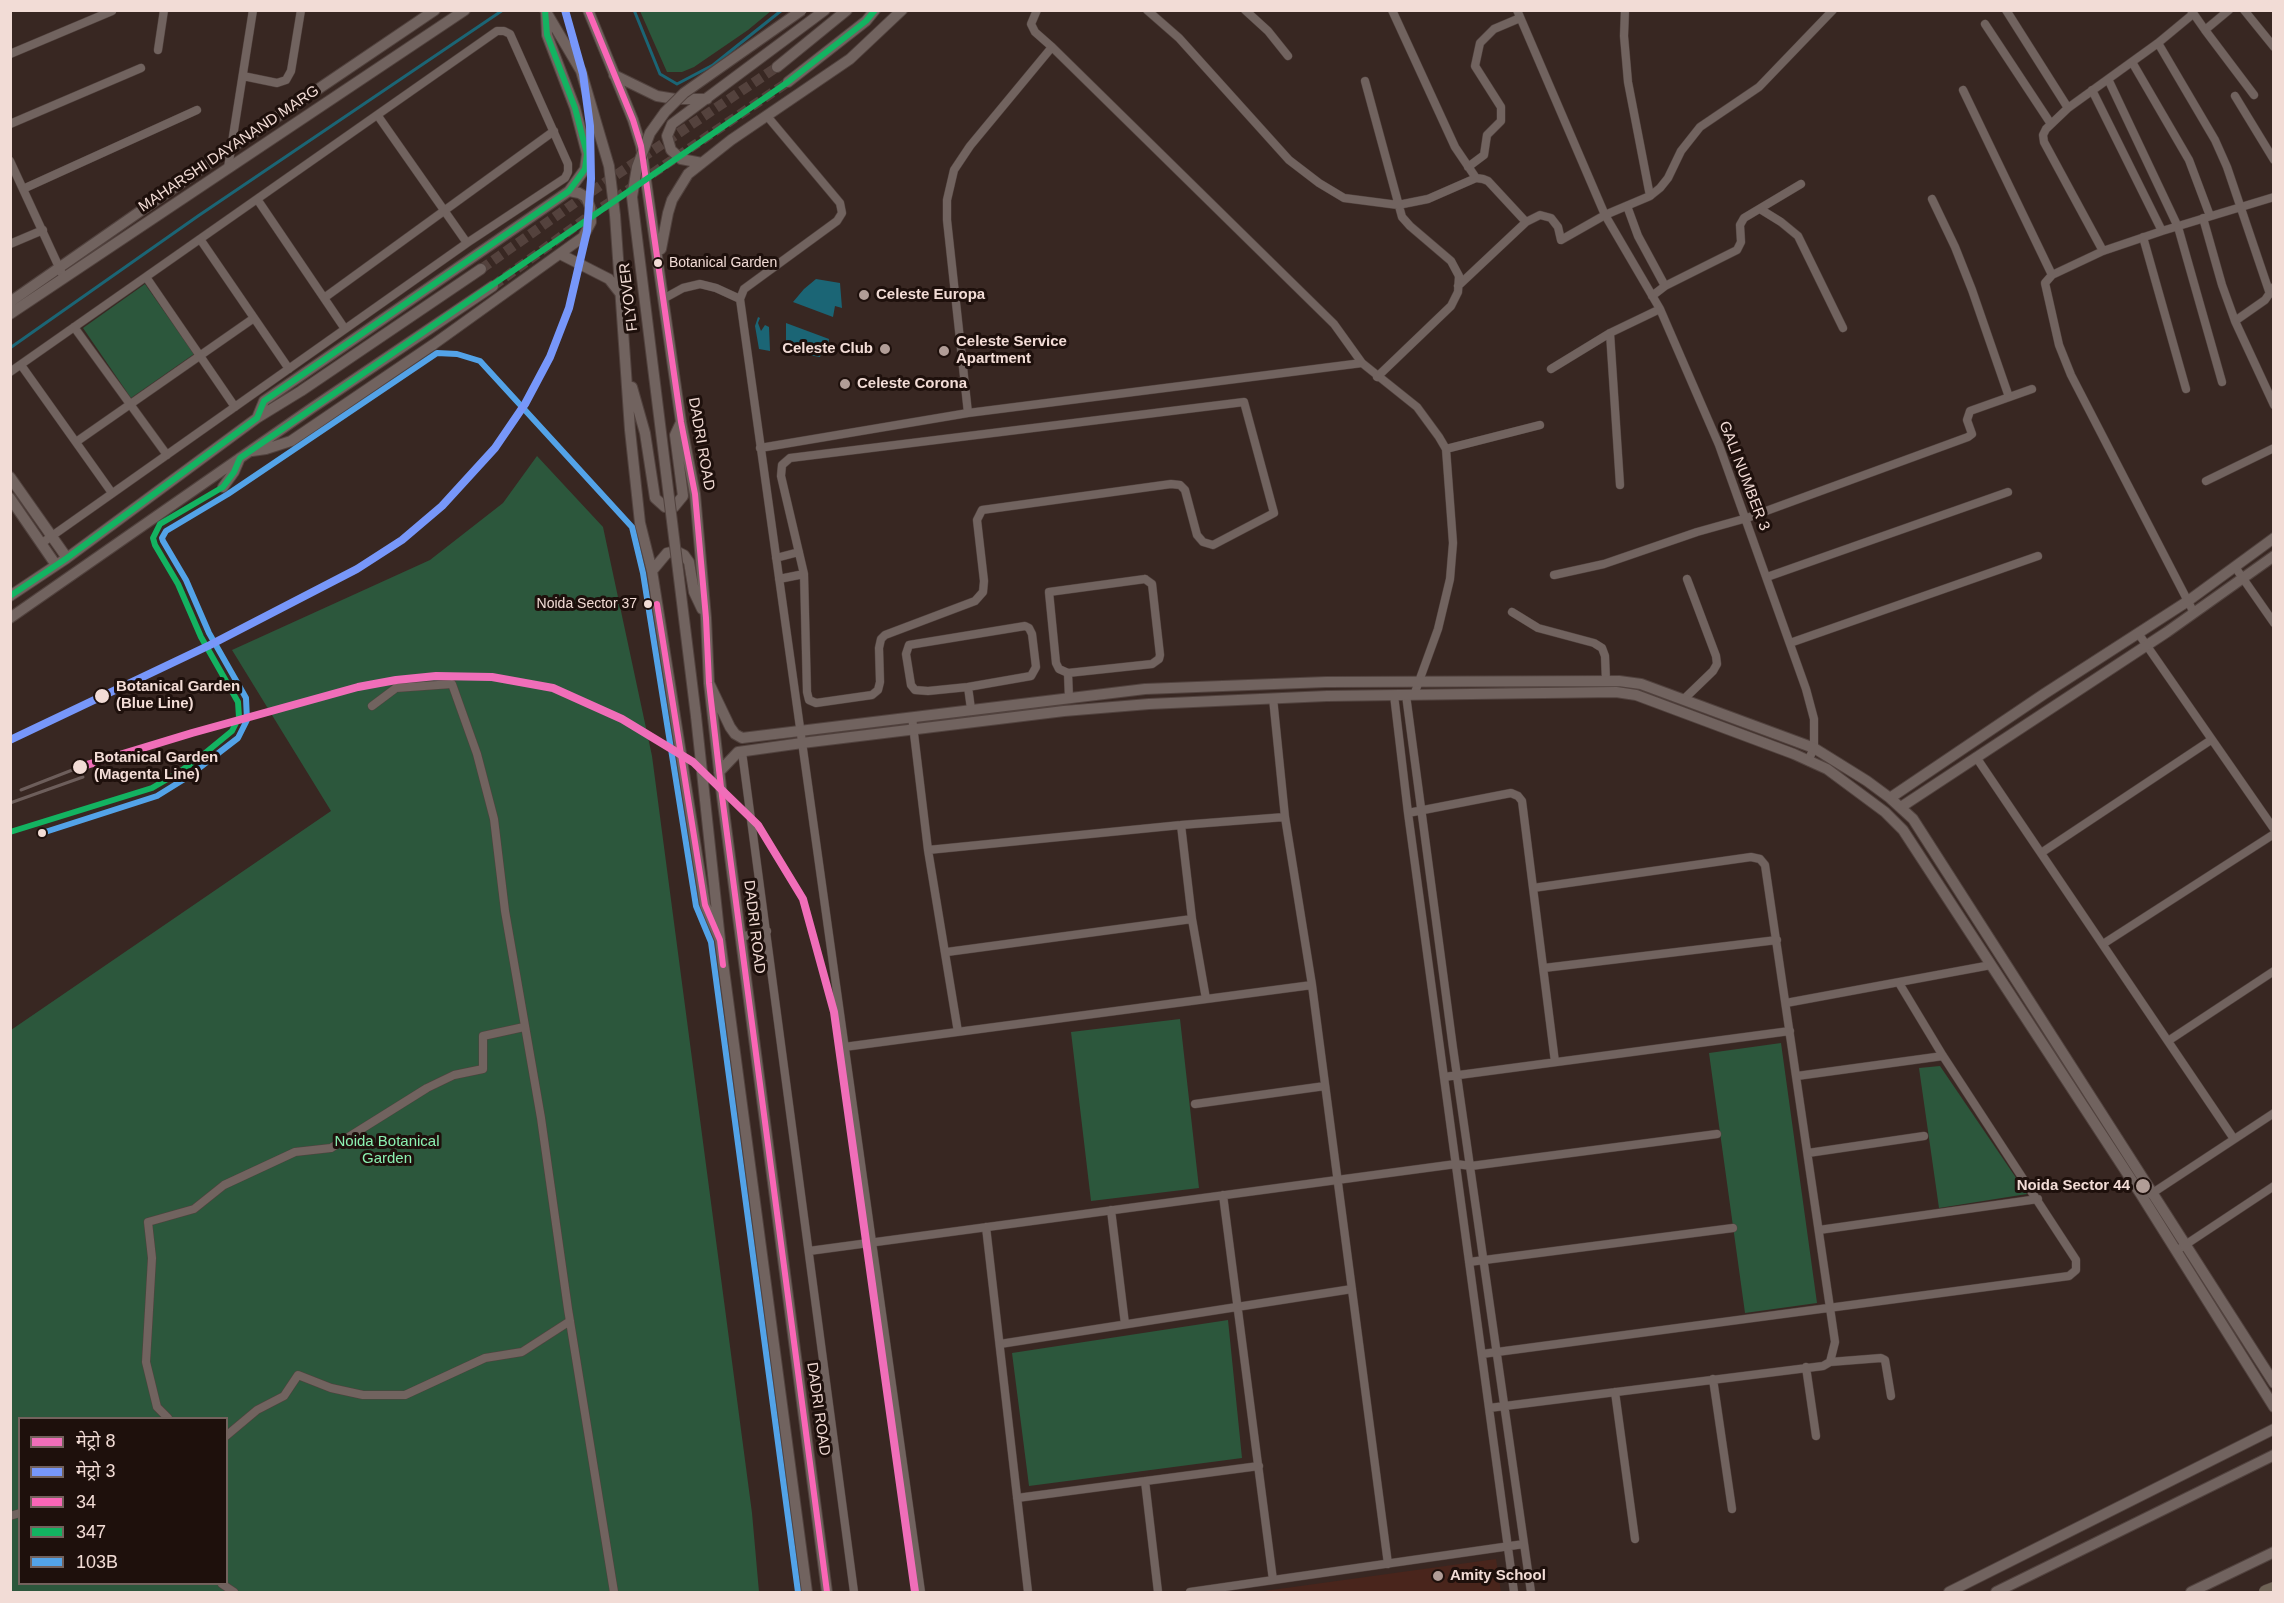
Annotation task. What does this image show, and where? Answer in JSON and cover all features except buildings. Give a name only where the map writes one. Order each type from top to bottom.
[{"type":"highway","points":[[2266,1593],[2274,1589]]},
{"type":"street","points":[[158,50],[164,10]]},
{"type":"street","points":[[228,168],[253,10]]},
{"type":"street","points":[[243,76],[277,83],[286,80],[291,71],[301,10]]},
{"type":"street","name":"MAHARSHI DAYANAND MARG","points":[[10,314],[231,148],[435,10]]},
{"type":"street","name":"MAHARSHI DAYANAND MARG","points":[[10,302],[62,273],[228,168],[465,10]]},
{"type":"street","points":[[588,10],[641,146],[659,266]]},
{"type":"street","name":"FLYOVER","points":[[720,940],[696,716],[632,198],[637,167],[650,134],[665,112],[684,93],[802,10]]},
{"type":"street","points":[[702,163],[681,159],[671,150],[668,136],[672,124],[825,10]]},
{"type":"street","points":[[777,67],[848,10]]},
{"type":"street","points":[[788,82],[866,21],[875,10]]},
{"type":"street","points":[[659,266],[662,234],[672,200],[688,174],[850,59],[902,10]]},
{"type":"street","points":[[1037,10],[1031,24],[1035,32],[1334,324],[1362,363],[1417,408],[1446,449],[1452,543],[1450,579],[1438,629],[1420,682],[1410,695],[1422,811],[1457,1075],[1531,1593]]},
{"type":"street","points":[[1147,10],[1179,38],[1282,152],[1304,172],[1344,198],[1398,205],[1428,199],[1476,178],[1488,181],[1526,222]]},
{"type":"street","points":[[1245,10],[1268,31],[1288,56]]},
{"type":"street","points":[[1392,10],[1455,147],[1476,178]]},
{"type":"street","points":[[1625,10],[1624,36],[1628,82],[1650,196]]},
{"type":"street","points":[[1458,286],[1526,222],[1539,215],[1551,218],[1558,227],[1561,240],[1605,215],[1650,196],[1668,178],[1681,151],[1700,127],[1759,87],[1833,10]]},
{"type":"street","points":[[2006,10],[2068,108]]},
{"type":"street","points":[[2205,30],[2229,10]]},
{"type":"street","points":[[2244,10],[2274,47]]},
{"type":"street","points":[[256,418],[264,401],[569,191],[585,169],[587,154],[575,108],[547,35],[545,11]]},
{"type":"street","points":[[545,11],[581,71],[609,166],[630,430],[640,523],[652,571],[705,905],[720,940],[807,1593]]},
{"type":"street","points":[[10,54],[112,12]]},
{"type":"street","points":[[2103,251],[2044,142],[2043,135],[2051,124],[2068,108],[2158,43],[2192,12],[2254,95]]},
{"type":"street","points":[[1468,167],[1484,155],[1486,135],[1501,121],[1501,107],[1475,66],[1480,44],[1494,29],[1518,14]]},
{"type":"street","name":"GALI NUMBER 3","points":[[1518,14],[1605,215],[1660,309],[1710,423],[1747,518],[1806,689],[1814,719],[1814,748],[1808,761]]},
{"type":"street","points":[[1984,24],[2051,124]]},
{"type":"street","points":[[10,372],[497,31],[510,34],[568,164],[565,178],[467,243],[42,543]]},
{"type":"street","points":[[2158,43],[2215,140],[2272,290],[2265,300],[2235,321]]},
{"type":"street","points":[[968,413],[947,200],[954,170],[970,146],[1052,47]]},
{"type":"street","points":[[2132,62],[2182,146],[2206,217],[2222,285],[2235,321],[2274,405]]},
{"type":"street","points":[[10,124],[141,68]]},
{"type":"street","points":[[614,75],[657,96],[675,99],[707,99]]},
{"type":"street","points":[[2108,79],[2178,227],[2222,382]]},
{"type":"street","points":[[1365,81],[1402,217],[1451,261],[1459,276],[1458,292],[1451,306],[1377,377]]},
{"type":"street","points":[[1963,90],[2052,275]]},
{"type":"street","points":[[2092,90],[2162,231]]},
{"type":"street","points":[[2235,96],[2274,160]]},
{"type":"street","points":[[23,189],[197,110]]},
{"type":"street","points":[[378,116],[467,243]]},
{"type":"street","points":[[767,116],[840,203],[842,213],[837,221],[744,290],[740,299],[921,1593]]},
{"type":"street","points":[[324,298],[554,131]]},
{"type":"street","points":[[11,163],[62,273]]},
{"type":"street","points":[[1652,296],[1665,286],[1737,250],[1741,242],[1740,225],[1744,218],[1802,184]]},
{"type":"street","points":[[250,451],[266,449],[291,441],[583,237],[591,222],[590,207],[586,197],[569,191]]},
{"type":"street","points":[[2194,613],[2071,375],[2060,345],[2044,283],[2052,275],[2103,251],[2274,197]]},
{"type":"street","points":[[258,199],[345,329]]},
{"type":"street","points":[[1932,199],[1972,291],[2009,397]]},
{"type":"street","points":[[1627,206],[1638,236],[1665,286]]},
{"type":"street","points":[[1760,209],[1798,236],[1843,328]]},
{"type":"street","points":[[10,244],[43,230]]},
{"type":"street","points":[[2143,237],[2186,389]]},
{"type":"street","points":[[200,239],[289,369]]},
{"type":"street","points":[[560,255],[609,279],[620,294]]},
{"type":"street","name":"DADRI ROAD","points":[[659,266],[681,422],[695,494],[706,618],[709,683],[719,772],[827,1593]]},
{"type":"street","points":[[10,596],[56,566],[256,418],[301,391],[481,269]]},
{"type":"street","points":[[146,277],[235,407]]},
{"type":"street","points":[[663,299],[683,288],[700,284],[716,288],[740,299]]},
{"type":"street","points":[[10,618],[493,286]]},
{"type":"street","points":[[1551,369],[1610,333],[1660,309]]},
{"type":"street","points":[[76,442],[254,318]]},
{"type":"street","points":[[74,327],[167,455]]},
{"type":"street","points":[[1610,333],[1620,485]]},
{"type":"street","points":[[760,448],[968,413],[1362,363]]},
{"type":"street","points":[[21,364],[112,494]]},
{"type":"street","points":[[626,367],[645,433],[655,498],[665,507],[674,507],[683,496],[675,435],[681,422]]},
{"type":"street","points":[[1554,575],[1604,564],[1697,532],[1747,518],[1968,437],[1972,434],[1967,420],[1970,411],[2032,389]]},
{"type":"street","points":[[1244,402],[1274,513],[1213,545],[1203,542],[1197,535],[1185,490],[1180,485],[1171,484],[982,510],[978,513],[977,520],[984,581],[983,592],[975,601],[885,635],[881,639],[879,648],[880,682],[878,690],[872,695],[816,703],[809,700],[807,692],[804,574],[799,552],[781,476],[782,465],[790,458],[1244,402]]},
{"type":"street","points":[[1446,449],[1540,424]]},
{"type":"street","points":[[2206,481],[2274,448]]},
{"type":"street","points":[[223,487],[240,458]]},
{"type":"street","points":[[10,477],[67,558]]},
{"type":"street","points":[[1767,577],[2008,492]]},
{"type":"street","points":[[10,498],[56,566]]},
{"type":"street","points":[[1890,798],[2188,601],[2274,538]]},
{"type":"street","points":[[652,571],[667,553],[676,552],[684,555],[689,562],[694,592],[706,618]]},
{"type":"street","points":[[776,558],[799,552]]},
{"type":"street","points":[[1790,643],[2038,556]]},
{"type":"street","points":[[1901,807],[2194,613],[2274,556]]},
{"type":"street","points":[[2235,567],[2274,623]]},
{"type":"street","points":[[779,579],[804,574]]},
{"type":"street","points":[[1144,579],[1150,581],[1159,659],[1152,664],[1068,673],[1059,669],[1056,663],[1049,592],[1144,579]]},
{"type":"street","points":[[1683,700],[1713,671],[1717,664],[1687,579]]},
{"type":"street","points":[[1512,612],[1538,628],[1594,643],[1602,648],[1605,656],[1606,681]]},
{"type":"street","points":[[1025,626],[1029,628],[1032,634],[1036,667],[1031,676],[968,687],[915,690],[911,685],[906,654],[909,645],[1025,626]]},
{"type":"street","points":[[2103,944],[2274,832],[2138,633]]},
{"type":"street","points":[[1068,673],[1069,698]]},
{"type":"street","points":[[709,683],[730,727],[739,737],[1145,689],[1326,682],[1606,681],[1641,684],[1814,748],[1835,759],[1890,798],[1913,819],[2151,1194],[2180,1248],[2274,1407]]},
{"type":"street","points":[[372,706],[396,688],[452,684],[477,754],[494,819],[505,911],[556,1213],[570,1321],[614,1593]]},
{"type":"street","points":[[968,687],[971,710]]},
{"type":"street","points":[[719,772],[732,756],[742,752],[914,729],[1128,705],[1274,698],[1616,692],[1636,695],[1808,761],[1827,769],[1866,797],[1903,830],[2180,1248],[2274,1383]]},
{"type":"street","points":[[1394,695],[1514,1593]]},
{"type":"street","points":[[1274,698],[1285,818],[1312,985],[1388,1564]]},
{"type":"street","points":[[912,717],[928,850],[947,952],[958,1032]]},
{"type":"street","points":[[2041,853],[2211,740]]},
{"type":"street","points":[[742,752],[854,1593]]},
{"type":"street","points":[[1976,757],[2234,1139]]},
{"type":"street","points":[[1408,813],[1511,793],[1522,801],[1556,1062]]},
{"type":"street","points":[[928,850],[1181,825],[1285,818]]},
{"type":"street","points":[[1181,825],[1192,919],[1206,999]]},
{"type":"street","points":[[1533,888],[1751,857],[1760,860],[1765,865],[1835,1342],[1830,1362]]},
{"type":"street","points":[[947,952],[1192,919]]},
{"type":"street","points":[[740,937],[767,931]]},
{"type":"street","points":[[1544,968],[1777,940]]},
{"type":"street","points":[[1786,1003],[1991,965]]},
{"type":"street","points":[[2168,1041],[2274,971]]},
{"type":"street","points":[[1482,1354],[2069,1276],[2076,1270],[2076,1260],[1943,1056],[1899,983]]},
{"type":"street","points":[[844,1047],[1312,985]]},
{"type":"street","points":[[166,1417],[157,1407],[146,1362],[152,1258],[148,1222],[194,1209],[224,1185],[295,1152],[331,1148],[427,1088],[454,1075],[483,1069],[483,1036],[524,1028]]},
{"type":"street","points":[[1444,1077],[1790,1031]]},
{"type":"street","points":[[1797,1076],[1943,1056]]},
{"type":"street","points":[[1195,1104],[1325,1086]]},
{"type":"street","points":[[2151,1194],[2274,1113]]},
{"type":"street","points":[[809,1251],[1456,1164],[1471,1166],[1717,1134]]},
{"type":"street","points":[[1808,1153],[1924,1136]]},
{"type":"street","points":[[2180,1248],[2274,1186]]},
{"type":"street","points":[[1223,1195],[1274,1580]]},
{"type":"street","points":[[1819,1230],[2038,1199]]},
{"type":"street","points":[[1111,1210],[1125,1324]]},
{"type":"street","points":[[986,1227],[1028,1593]]},
{"type":"street","points":[[1469,1262],[1733,1228]]},
{"type":"street","points":[[1000,1344],[1352,1289]]},
{"type":"street","points":[[228,1434],[257,1410],[284,1396],[298,1375],[331,1388],[363,1395],[405,1395],[485,1358],[522,1352],[570,1321]]},
{"type":"street","points":[[1489,1408],[1806,1368],[1830,1362],[1881,1358],[1885,1360],[1891,1396]]},
{"type":"street","points":[[1806,1368],[1816,1436]]},
{"type":"street","points":[[1713,1379],[1732,1509]]},
{"type":"street","points":[[1615,1392],[1635,1539]]},
{"type":"street","points":[[1949,1593],[2274,1429]]},
{"type":"street","points":[[1996,1593],[2274,1455]]},
{"type":"street","points":[[1017,1498],[1258,1466]]},
{"type":"street","points":[[1145,1481],[1158,1593]]},
{"type":"street","points":[[1190,1593],[1524,1544]]},
{"type":"street","points":[[2191,1593],[2274,1552]]},
{"type":"shaded area","name":"Amity School","points":[[1496,1559],[1501,1592],[1257,1592]]},
{"type":"green space","points":[[640,11],[771,11],[748,30],[694,67],[682,72],[667,72]]},
{"type":"green space","points":[[145,284],[194,354],[131,398],[83,328]]},
{"type":"green space","name":"Noida Botanical Garden","points":[[537,456],[603,527],[652,756],[752,1513],[759,1592],[11,1592],[11,1030],[331,811],[232,650],[430,560],[503,503]]},
{"type":"green space","points":[[1180,1019],[1199,1188],[1091,1201],[1071,1032]]},
{"type":"green space","points":[[1781,1043],[1817,1303],[1745,1313],[1709,1053]]},
{"type":"green space","points":[[1940,1066],[2027,1194],[1939,1208],[1919,1068]]},
{"type":"green space","points":[[1228,1320],[1242,1458],[1029,1486],[1012,1353]]},
{"type":"water","points":[[816,279],[840,283],[842,308],[835,306],[833,317],[793,302]]},
{"type":"water","points":[[758,317],[761,331],[765,325],[769,327],[770,351],[759,349],[755,326]]},
{"type":"water","points":[[786,323],[829,339],[827,354],[821,353],[820,357],[786,351]]},
{"type":"waterway","points":[[10,348],[198,216],[503,10]]},
{"type":"waterway","points":[[634,10],[660,74],[677,84],[713,65],[782,10]]},
{"type":"tunnel","points":[[481,269],[777,67]]},
{"type":"tunnel","points":[[493,286],[588,217],[788,82]]},
{"type":"railway","points":[[21,790],[80,767]]},
{"type":"railway","points":[[10,803],[83,777]]},
{"type":"metro line","name":"3","points":[[10,740],[210,645],[357,569],[402,540],[442,506],[495,448],[525,404],[550,357],[569,308],[587,231],[591,179],[590,126],[583,74],[565,10]]},
{"type":"metro line","name":"8","points":[[80,767],[358,687],[436,676],[492,677],[553,688],[622,719],[693,762],[758,825],[803,899],[834,1012],[915,1592]]},
{"type":"transit line","name":"347","points":[[10,596],[67,558],[257,418],[264,401],[569,191],[585,169],[587,154],[575,108],[547,35],[545,10]]},
{"type":"transit line","name":"34","points":[[588,10],[633,120],[641,146],[681,422],[695,494],[706,618],[709,683],[722,796],[827,1592]]},
{"type":"transit line","name":"347","points":[[10,832],[152,788],[204,754],[232,731],[239,717],[238,702],[201,637],[178,584],[155,545],[153,538],[160,524],[223,487],[234,472],[240,458],[788,82],[866,21],[875,10]]},
{"type":"transit line","name":"103B","points":[[42,833],[157,796],[186,778],[238,738],[247,720],[246,698],[209,633],[186,580],[163,541],[162,538],[166,531],[228,494],[437,353],[457,354],[480,361],[632,527],[643,573],[696,906],[711,942],[798,1592]]},
{"type":"transit line","name":"34","points":[[657,604],[705,905],[720,940],[723,965]]},
{"type":"place","name":"Botanical Garden","points":[[658,263]]},
{"type":"place","name":"Celeste Europa","points":[[864,295]]},
{"type":"place","name":"Celeste Club","points":[[885,349]]},
{"type":"place","name":"Celeste Service Apartment","points":[[944,351]]},
{"type":"place","name":"Celeste Corona","points":[[845,384]]},
{"type":"place","name":"Noida Sector 37","points":[[648,604]]},
{"type":"place","name":"Botanical Garden (Blue Line)","points":[[102,696]]},
{"type":"place","name":"Botanical Garden (Magenta Line)","points":[[80,767]]},
{"type":"place","name":"Noida Sector 44","points":[[2143,1186]]},
{"type":"place","name":"Amity School","points":[[1438,1576]]}]
